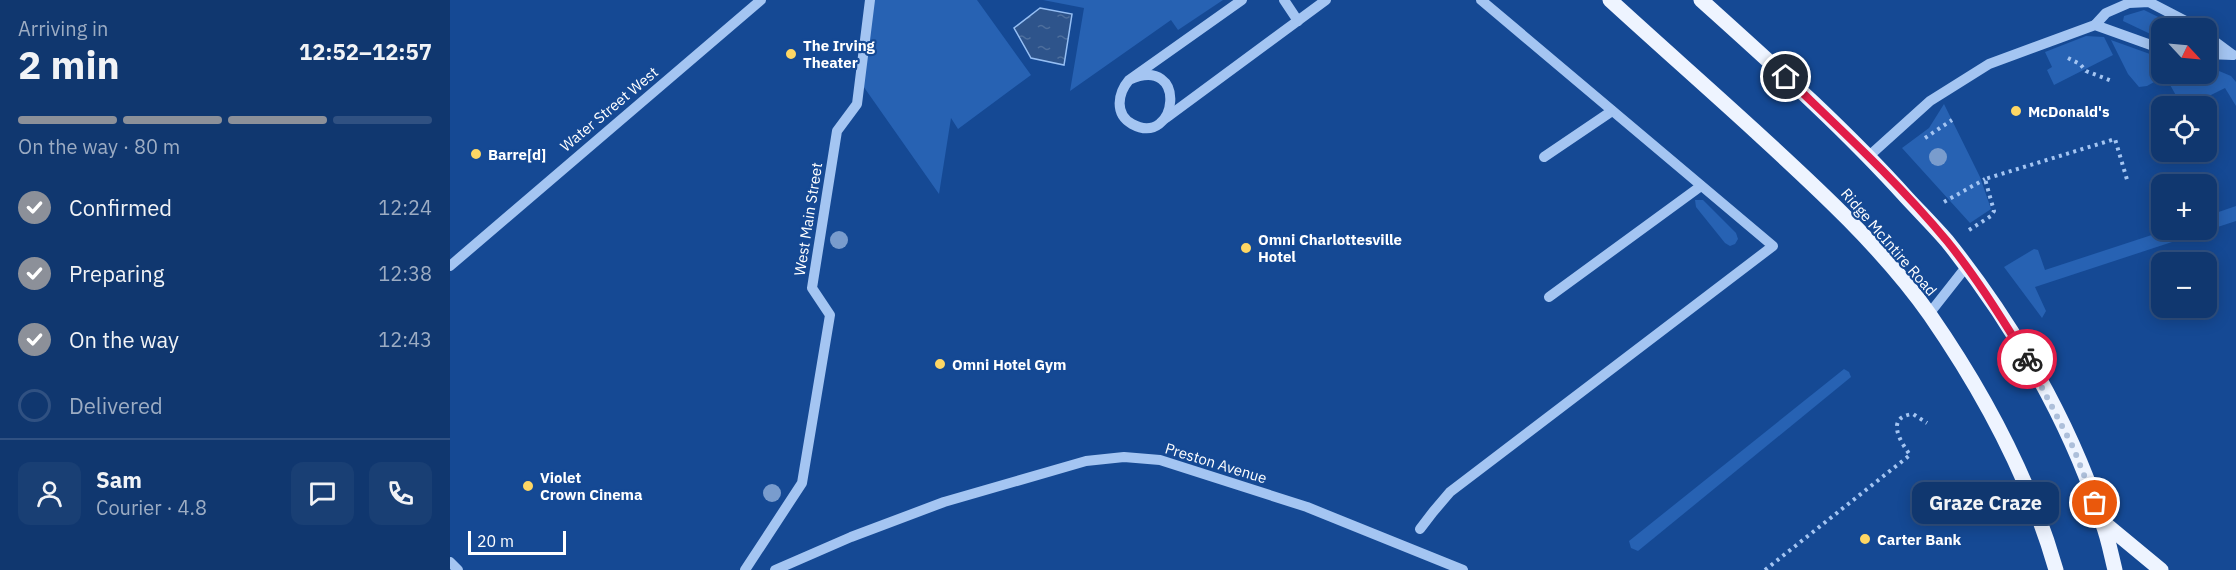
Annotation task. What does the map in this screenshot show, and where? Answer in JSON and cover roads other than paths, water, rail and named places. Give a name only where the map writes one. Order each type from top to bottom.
[{"type":"main road","name":"Ridge McIntire Road","points":[[1610,0],[1814,184],[1880,255],[1929,314],[1991,414],[2018,467],[2046,535],[2056,570]]},
{"type":"main road","points":[[1701,0],[1869,156],[1946,241],[1989,298],[2035,372],[2073,447],[2103,522],[2115,570]]},
{"type":"main road","points":[[2103,522],[2162,570]]},
{"type":"main road","points":[[2046,535],[2048,570]]},
{"type":"street","name":"Water Street West","points":[[450,266],[761,0]]},
{"type":"street","name":"West Main Street","points":[[746,570],[802,483],[830,315],[812,288],[837,131],[856,104],[870,0]]},
{"type":"street","points":[[1242,0],[1129,80],[1122,88],[1119,98],[1124,117],[1132,124],[1142,127],[1161,122],[1326,0]]},
{"type":"street","points":[[1284,0],[1298,21]]},
{"type":"street","points":[[1420,529],[1450,492],[1773,246],[1481,0]]},
{"type":"street","points":[[1869,156],[1930,101],[1989,64],[2095,25],[2106,13],[2129,3],[2149,2],[2180,18]]},
{"type":"street","points":[[2095,25],[2151,45]]},
{"type":"street","points":[[2217,43],[2234,56]]},
{"type":"street","points":[[2217,55],[2234,56]]},
{"type":"street","points":[[1129,80],[1149,75],[1159,78],[1166,85],[1171,94],[1171,104],[1168,114],[1161,122]]},
{"type":"street","points":[[1544,157],[1612,111]]},
{"type":"street","points":[[1549,297],[1701,186]]},
{"type":"street","points":[[1929,314],[1966,267]]},
{"type":"street","name":"Preston Avenue","points":[[775,570],[850,537],[944,502],[1086,461],[1124,457],[1160,460],[1307,507],[1463,570]]},
{"type":"street","points":[[450,562],[458,570]]},
{"type":"water","points":[[1040,8],[1072,14],[1064,65],[1031,58],[1014,28]]},
{"type":"place","name":"The Irving Theater","points":[[791,54]]},
{"type":"place","name":"McDonald's","points":[[2016,111]]},
{"type":"place","name":"Barre[d]","points":[[476,154]]},
{"type":"place","name":"Omni Charlottesville Hotel","points":[[1246,248]]},
{"type":"place","name":"Omni Hotel Gym","points":[[940,364]]},
{"type":"place","name":"Violet Crown Cinema","points":[[528,486]]},
{"type":"place","name":"Graze Craze","points":[[2095,503]]},
{"type":"place","name":"Carter Bank","points":[[1865,539]]}]
